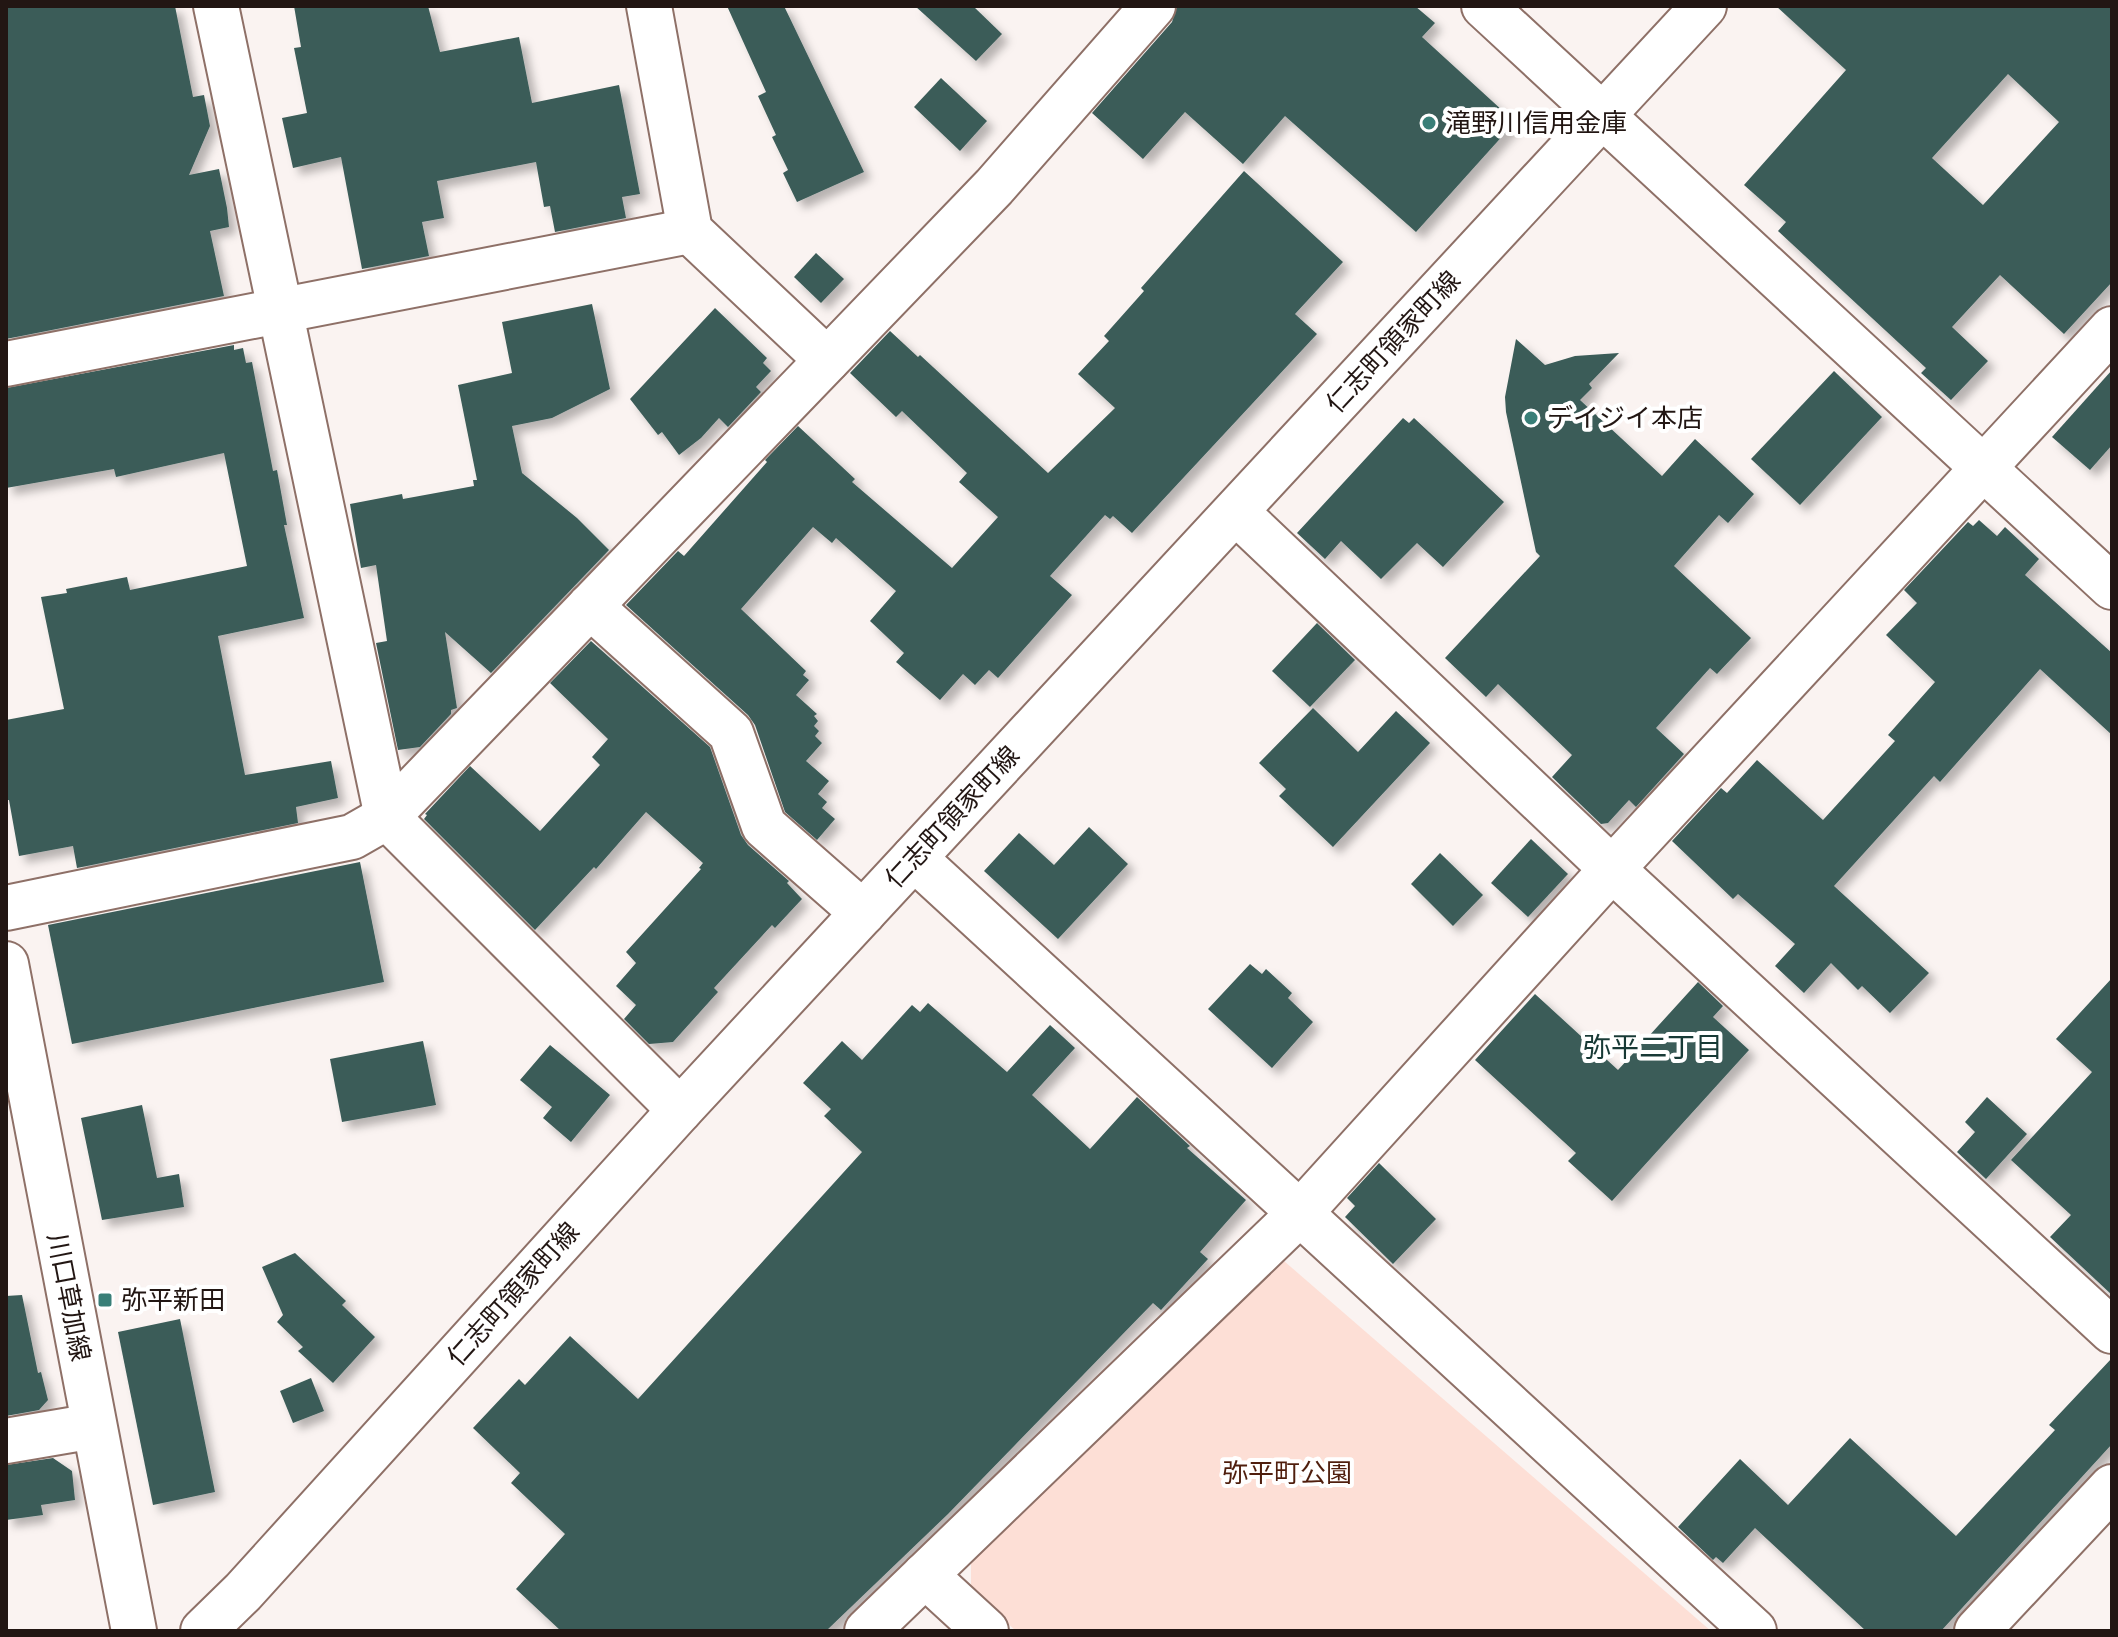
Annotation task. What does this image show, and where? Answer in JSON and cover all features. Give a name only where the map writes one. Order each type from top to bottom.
[{"type":"street","points":[[216,6],[387,817],[680,1110]]},
{"type":"street","points":[[649,6],[690,231],[827,360]]},
{"type":"street","points":[[6,908],[352,837],[387,817],[994,187],[1153,6]]},
{"type":"street","points":[[1484,6],[2112,587]]},
{"type":"street","name":"仁志町領家町線","points":[[203,1631],[243,1592],[680,1110],[1704,6]]},
{"type":"street","points":[[6,364],[690,231]]},
{"type":"street","points":[[867,1631],[1300,1213],[1612,869],[2112,329]]},
{"type":"street","points":[[1236,512],[1612,869],[2112,1331]]},
{"type":"street","points":[[590,606],[731,733],[764,826],[863,913]]},
{"type":"street","points":[[914,858],[1754,1631]]},
{"type":"street","name":"川口草加線","points":[[6,964],[134,1631]]},
{"type":"street","points":[[6,1441],[94,1426]]},
{"type":"street","points":[[1977,1631],[2112,1487]]},
{"type":"street","points":[[925,1575],[986,1631]]},
{"type":"green space","name":"弥平町公園","points":[[1284,1261],[1711,1631],[1016,1631],[971,1590],[971,1553]]},
{"type":"building","points":[[6,6],[175,6],[193,97],[204,95],[210,126],[189,175],[219,169],[227,208],[229,227],[210,231],[224,296],[6,339]]},
{"type":"building","points":[[294,6],[428,6],[440,52],[519,37],[532,103],[619,85],[640,194],[622,197],[626,218],[555,232],[550,206],[544,207],[536,162],[437,181],[444,218],[422,222],[429,256],[362,269],[341,157],[293,168],[282,118],[307,113],[294,48],[301,47]]},
{"type":"building","points":[[727,6],[784,6],[864,172],[797,202],[783,173],[788,170],[772,137],[776,135],[758,96],[766,92]]},
{"type":"building","points":[[915,6],[973,6],[1002,34],[976,61]]},
{"type":"building","points":[[1177,6],[1415,6],[1435,23],[1422,37],[1515,122],[1416,232],[1285,116],[1243,164],[1185,112],[1143,159],[1092,113],[1172,22]]},
{"type":"building","points":[[1776,6],[2112,6],[2112,282],[2064,334],[2000,275],[1952,327],[1988,361],[1951,400],[1921,373],[1926,368],[1778,231],[1786,222],[1744,185],[1846,70]],"holes":[[[2008,74],[2059,122],[1983,205],[1932,158]]]},
{"type":"building","points":[[941,78],[987,121],[960,151],[914,107]]},
{"type":"building","points":[[1244,171],[1343,262],[1295,314],[1317,334],[1132,533],[1113,516],[1110,519],[1105,515],[1050,576],[1072,595],[998,678],[989,670],[975,685],[963,674],[940,700],[896,662],[904,653],[870,621],[896,591],[836,538],[832,543],[813,527],[741,609],[806,671],[803,675],[809,680],[796,695],[817,714],[814,716],[818,721],[814,726],[819,731],[815,736],[822,743],[806,761],[829,781],[818,794],[827,802],[822,808],[835,819],[817,840],[785,812],[755,725],[748,715],[626,605],[678,551],[684,556],[798,426],[855,479],[852,482],[952,568],[998,517],[959,482],[967,473],[902,411],[896,417],[850,373],[890,331],[1048,473],[1115,408],[1078,374],[1109,341],[1104,336],[1144,291],[1141,288]]},
{"type":"building","points":[[816,253],[844,279],[821,303],[794,277]]},
{"type":"building","points":[[592,304],[610,389],[552,418],[512,426],[522,473],[577,518],[609,550],[491,673],[445,632],[457,708],[451,710],[451,714],[420,747],[398,750],[376,643],[387,641],[376,565],[361,568],[350,504],[402,494],[403,499],[474,486],[473,480],[477,480],[458,385],[512,373],[502,322]]},
{"type":"building","points":[[715,308],[767,358],[763,363],[771,371],[756,387],[761,392],[728,427],[719,418],[701,438],[679,455],[662,432],[658,435],[630,399]]},
{"type":"building","points":[[1516,339],[1545,365],[1575,356],[1619,353],[1589,384],[1592,388],[1580,400],[1662,476],[1695,439],[1754,494],[1728,523],[1719,515],[1674,566],[1751,638],[1717,674],[1710,668],[1656,728],[1684,754],[1636,807],[1629,800],[1608,823],[1601,824],[1552,777],[1572,755],[1498,684],[1486,697],[1445,658],[1540,556],[1536,552],[1506,412],[1505,397]]},
{"type":"building","points":[[234,345],[234,350],[243,348],[246,363],[252,362],[273,471],[277,470],[287,525],[284,525],[304,618],[218,636],[245,775],[331,761],[338,798],[296,807],[298,823],[77,868],[73,846],[19,856],[9,800],[6,800],[6,720],[64,709],[41,597],[127,577],[130,590],[247,566],[224,453],[116,477],[114,469],[6,488],[6,388]]},
{"type":"building","points":[[2112,370],[2112,445],[2090,470],[2052,437]]},
{"type":"building","points":[[1834,371],[1882,417],[1800,505],[1751,459]]},
{"type":"building","points":[[1403,418],[1409,423],[1414,418],[1504,502],[1443,567],[1417,543],[1381,579],[1341,541],[1325,559],[1297,533]]},
{"type":"building","points":[[1979,520],[1997,536],[2005,527],[2039,559],[2025,575],[2112,653],[2112,735],[2040,669],[1940,782],[1934,776],[1834,886],[1929,973],[1890,1013],[1862,986],[1858,990],[1831,963],[1804,993],[1775,966],[1795,944],[1738,894],[1733,899],[1672,841],[1721,788],[1727,793],[1757,760],[1823,820],[1895,741],[1888,735],[1935,682],[1886,635],[1917,603],[1904,590],[1968,522],[1973,526]]},
{"type":"building","points":[[1317,623],[1355,660],[1310,707],[1272,671]]},
{"type":"building","points":[[591,641],[710,747],[741,835],[789,881],[787,883],[802,899],[775,928],[772,925],[714,988],[718,992],[673,1042],[649,1044],[624,1019],[636,1005],[616,986],[636,963],[626,952],[701,869],[703,863],[646,812],[596,869],[594,867],[535,930],[424,819],[425,814],[470,766],[540,831],[600,765],[592,757],[608,739],[550,683]]},
{"type":"building","points":[[1313,708],[1358,752],[1396,711],[1430,743],[1333,847],[1279,796],[1286,789],[1259,763]]},
{"type":"building","points":[[1089,827],[1128,864],[1058,939],[984,871],[1019,833],[1054,865]]},
{"type":"building","points":[[1531,839],[1568,874],[1528,917],[1491,883]]},
{"type":"building","points":[[1440,853],[1483,895],[1453,926],[1411,884]]},
{"type":"building","points":[[360,862],[384,982],[72,1044],[48,925]]},
{"type":"building","points":[[1250,964],[1262,974],[1266,969],[1292,993],[1288,998],[1313,1022],[1272,1068],[1208,1009]]},
{"type":"building","points":[[2112,978],[2112,1295],[2050,1237],[2071,1215],[2011,1160],[2092,1072],[2056,1039]]},
{"type":"building","points":[[1698,982],[1723,1006],[1713,1017],[1749,1050],[1612,1201],[1568,1161],[1576,1153],[1475,1060],[1535,994],[1618,1070]]},
{"type":"building","points":[[928,1003],[1007,1072],[1050,1025],[1075,1048],[1032,1095],[1090,1149],[1137,1097],[1190,1146],[1187,1148],[1246,1200],[1200,1252],[1208,1259],[1161,1310],[1153,1303],[948,1514],[826,1631],[561,1631],[516,1589],[565,1534],[511,1483],[520,1473],[473,1428],[519,1379],[525,1385],[570,1336],[638,1399],[862,1152],[824,1116],[831,1109],[803,1083],[842,1041],[862,1060],[912,1005],[920,1012]]},
{"type":"building","points":[[423,1041],[436,1105],[342,1122],[330,1059]]},
{"type":"building","points":[[550,1045],[610,1095],[571,1142],[543,1118],[552,1107],[520,1080]]},
{"type":"building","points":[[1987,1097],[2027,1134],[1986,1179],[1957,1152],[1975,1132],[1965,1122]]},
{"type":"building","points":[[142,1105],[157,1178],[179,1174],[184,1207],[102,1220],[81,1118]]},
{"type":"building","points":[[1379,1163],[1436,1219],[1393,1264],[1345,1217],[1355,1206],[1347,1198]]},
{"type":"building","points":[[295,1253],[346,1301],[342,1305],[375,1337],[333,1383],[298,1351],[303,1347],[277,1322],[283,1315],[262,1267]]},
{"type":"building","points":[[22,1295],[38,1373],[41,1372],[48,1400],[39,1410],[6,1416],[6,1296]]},
{"type":"building","points":[[180,1319],[215,1492],[153,1505],[118,1332]]},
{"type":"building","points":[[2112,1358],[2112,1444],[1941,1631],[1866,1631],[1755,1528],[1723,1563],[1716,1557],[1713,1560],[1678,1527],[1740,1459],[1788,1505],[1850,1438],[1956,1536],[2055,1430],[2049,1425]]},
{"type":"building","points":[[311,1378],[324,1411],[293,1423],[280,1391]]},
{"type":"building","points":[[53,1458],[72,1471],[75,1500],[41,1505],[43,1515],[6,1520],[6,1465]]},
{"type":"place","name":"滝野川信用金庫","points":[[1429,123]]},
{"type":"place","name":"デイジイ本店","points":[[1531,418]]},
{"type":"place","name":"弥平新田","points":[[105,1300]]},
{"type":"district","name":"弥平二丁目","points":[[1653,1047]]}]
